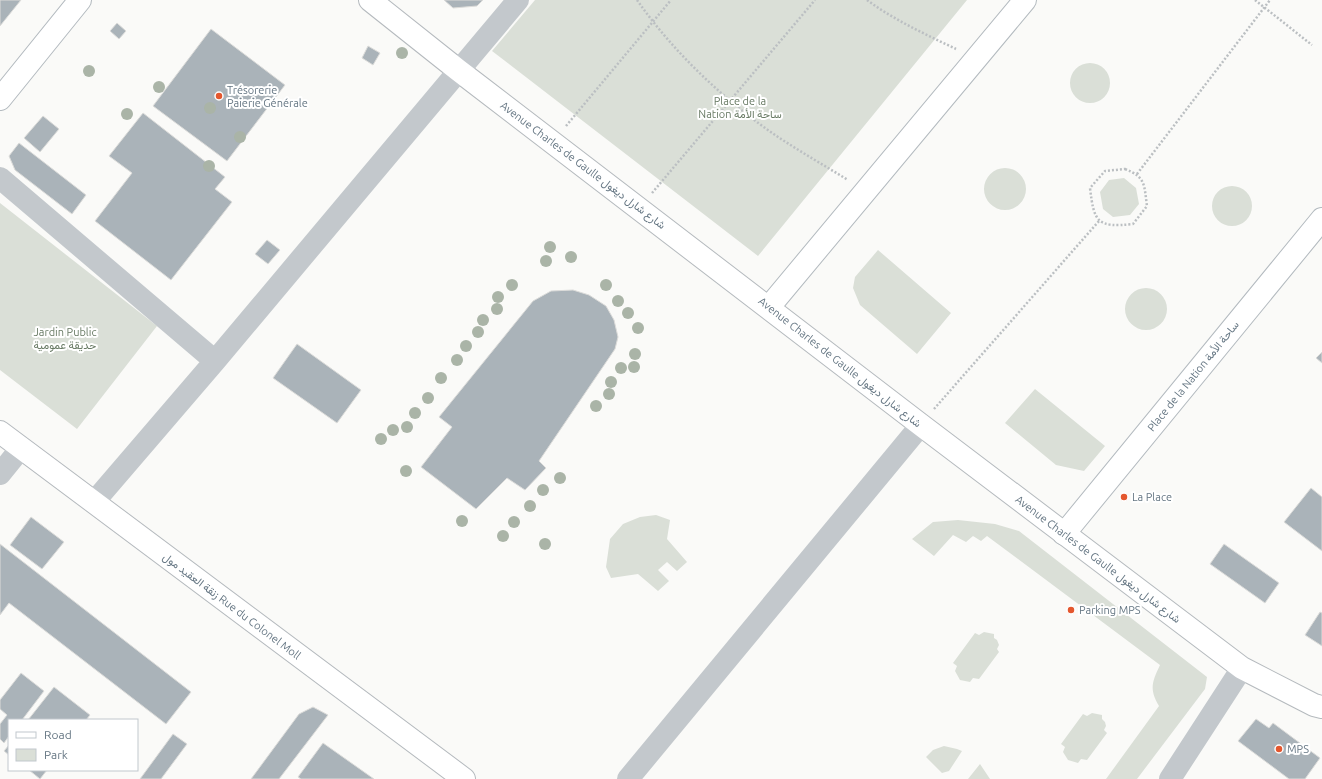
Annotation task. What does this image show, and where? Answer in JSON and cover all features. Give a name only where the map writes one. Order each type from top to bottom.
[{"type":"main road","points":[[0,99],[80,0]]},
{"type":"main road","name":"Avenue Charles de Gaulle شارع شارل ديغول","points":[[370,0],[458,70],[768,306],[921,425],[1242,668],[1314,705],[1322,707]]},
{"type":"main road","points":[[768,306],[1025,0]]},
{"type":"main road","name":"Place de la Nation ساحة الأمة","points":[[1064,534],[1322,219]]},
{"type":"main road","name":"زنقة العقيد مول Rue du Colonel Moll","points":[[0,432],[464,779]]},
{"type":"street","points":[[94,502],[518,0]]},
{"type":"street","points":[[0,178],[215,360]]},
{"type":"street","points":[[628,779],[921,425]]},
{"type":"street","points":[[0,474],[21,448]]},
{"type":"street","points":[[1170,779],[1242,668]]},
{"type":"path","points":[[637,0],[653,22],[692,65],[731,100],[778,136],[866,191]]},
{"type":"path","points":[[553,142],[670,0]]},
{"type":"path","points":[[638,208],[731,100],[814,0]]},
{"type":"path","points":[[867,0],[880,10],[916,30],[976,58]]},
{"type":"path","points":[[1255,0],[1312,45]]},
{"type":"path","points":[[1137,174],[1270,0]]},
{"type":"path","points":[[1125,169],[1137,174],[1144,184],[1147,206],[1133,224],[1112,226],[1099,221],[1093,212],[1090,188],[1105,171],[1125,169]]},
{"type":"path","points":[[921,425],[1099,221]]},
{"type":"green space","name":"Place de la Nation ساحة الأمة","points":[[535,0],[967,0],[758,256],[492,51]]},
{"type":"green space","points":[[1086,63],[1094,63],[1101,66],[1107,72],[1110,83],[1107,94],[1101,100],[1094,103],[1086,103],[1079,100],[1073,94],[1070,87],[1070,79],[1073,72],[1079,66]]},
{"type":"green space","points":[[1001,168],[1009,168],[1020,174],[1026,185],[1026,193],[1020,204],[1009,210],[1001,210],[990,204],[984,193],[984,185],[990,174]]},
{"type":"green space","points":[[1124,178],[1136,188],[1139,204],[1130,215],[1113,217],[1103,209],[1100,192],[1109,180]]},
{"type":"green space","points":[[1232,186],[1246,192],[1252,206],[1246,220],[1232,226],[1218,220],[1212,206],[1218,192]]},
{"type":"green space","name":"Jardin Public حديقة عمومية","points":[[0,203],[157,326],[77,429],[0,370]]},
{"type":"green space","points":[[878,250],[951,313],[917,354],[860,305],[853,288],[855,277]]},
{"type":"green space","points":[[1146,288],[1161,294],[1167,309],[1161,324],[1146,330],[1131,324],[1125,309],[1131,294]]},
{"type":"green space","points":[[1035,389],[1105,446],[1084,471],[1056,465],[1005,423]]},
{"type":"green space","points":[[656,515],[670,520],[667,539],[687,562],[677,571],[667,562],[658,570],[669,581],[658,591],[638,574],[611,578],[606,567],[610,539],[623,524],[640,517]]},
{"type":"green space","points":[[958,520],[995,524],[1019,531],[1207,677],[1205,689],[1137,779],[1106,779],[1159,706],[1154,695],[1153,686],[1155,676],[1160,665],[987,536],[981,541],[973,536],[966,542],[953,535],[934,556],[912,539],[933,522]]},
{"type":"green space","points":[[984,632],[994,634],[994,638],[997,640],[999,645],[997,649],[999,652],[979,679],[973,678],[970,682],[960,680],[955,671],[957,666],[953,663],[975,633],[979,635]]},
{"type":"green space","points":[[1092,713],[1102,715],[1102,719],[1106,726],[1104,730],[1107,733],[1087,760],[1081,759],[1078,763],[1068,760],[1063,752],[1065,747],[1061,744],[1083,714],[1087,716]]},
{"type":"green space","points":[[944,746],[962,751],[949,771],[942,773],[926,757],[933,750]]},
{"type":"green space","points":[[980,764],[990,779],[968,779]]},
{"type":"building","points":[[0,0],[21,0],[0,26]]},
{"type":"building","points":[[444,0],[483,0],[477,6],[453,8]]},
{"type":"building","points":[[117,23],[126,31],[119,39],[110,31]]},
{"type":"building","name":"Trésorerie Paierie Générale","points":[[211,29],[285,85],[227,161],[153,106]]},
{"type":"building","points":[[368,46],[380,53],[373,65],[362,58]]},
{"type":"building","points":[[143,113],[225,177],[215,189],[232,202],[171,280],[95,221],[132,173],[109,156]]},
{"type":"building","points":[[43,116],[59,129],[40,152],[24,138]]},
{"type":"building","points":[[19,143],[86,195],[72,214],[15,170],[9,156]]},
{"type":"building","points":[[267,240],[280,250],[268,264],[255,254]]},
{"type":"building","points":[[573,290],[589,295],[606,306],[614,320],[618,337],[615,349],[539,461],[546,468],[525,490],[507,478],[476,509],[421,467],[452,427],[439,417],[533,301],[551,291]]},
{"type":"building","points":[[297,344],[361,390],[337,423],[273,378]]},
{"type":"building","points":[[1322,352],[1322,363],[1316,358]]},
{"type":"building","points":[[1311,488],[1322,497],[1322,551],[1284,522]]},
{"type":"building","points":[[31,517],[64,542],[42,569],[10,545]]},
{"type":"building","points":[[0,544],[191,692],[166,724],[9,603],[0,615]]},
{"type":"building","points":[[1224,544],[1279,583],[1265,603],[1210,564]]},
{"type":"building","points":[[1320,612],[1322,613],[1322,646],[1305,635]]},
{"type":"building","points":[[21,673],[44,691],[23,719],[8,719],[8,737],[4,743],[0,739],[0,724],[7,715],[0,709],[0,700]]},
{"type":"building","points":[[54,687],[90,715],[87,719],[29,719]]},
{"type":"building","points":[[313,707],[328,715],[279,779],[251,779],[299,714]]},
{"type":"building","name":"MPS","points":[[1256,719],[1269,728],[1273,723],[1320,758],[1305,779],[1289,779],[1238,741]]},
{"type":"building","points":[[173,734],[187,744],[161,779],[140,779]]},
{"type":"building","points":[[323,743],[374,779],[301,779],[298,777]]},
{"type":"building","points":[[8,746],[8,754],[4,751]]},
{"type":"building","points":[[30,771],[46,771],[40,779]]},
{"type":"place","name":"Trésorerie Paierie Générale","points":[[219,96]]},
{"type":"place","name":"La Place","points":[[1124,497]]},
{"type":"place","name":"Parking MPS","points":[[1071,610]]},
{"type":"place","name":"MPS","points":[[1279,749]]}]
